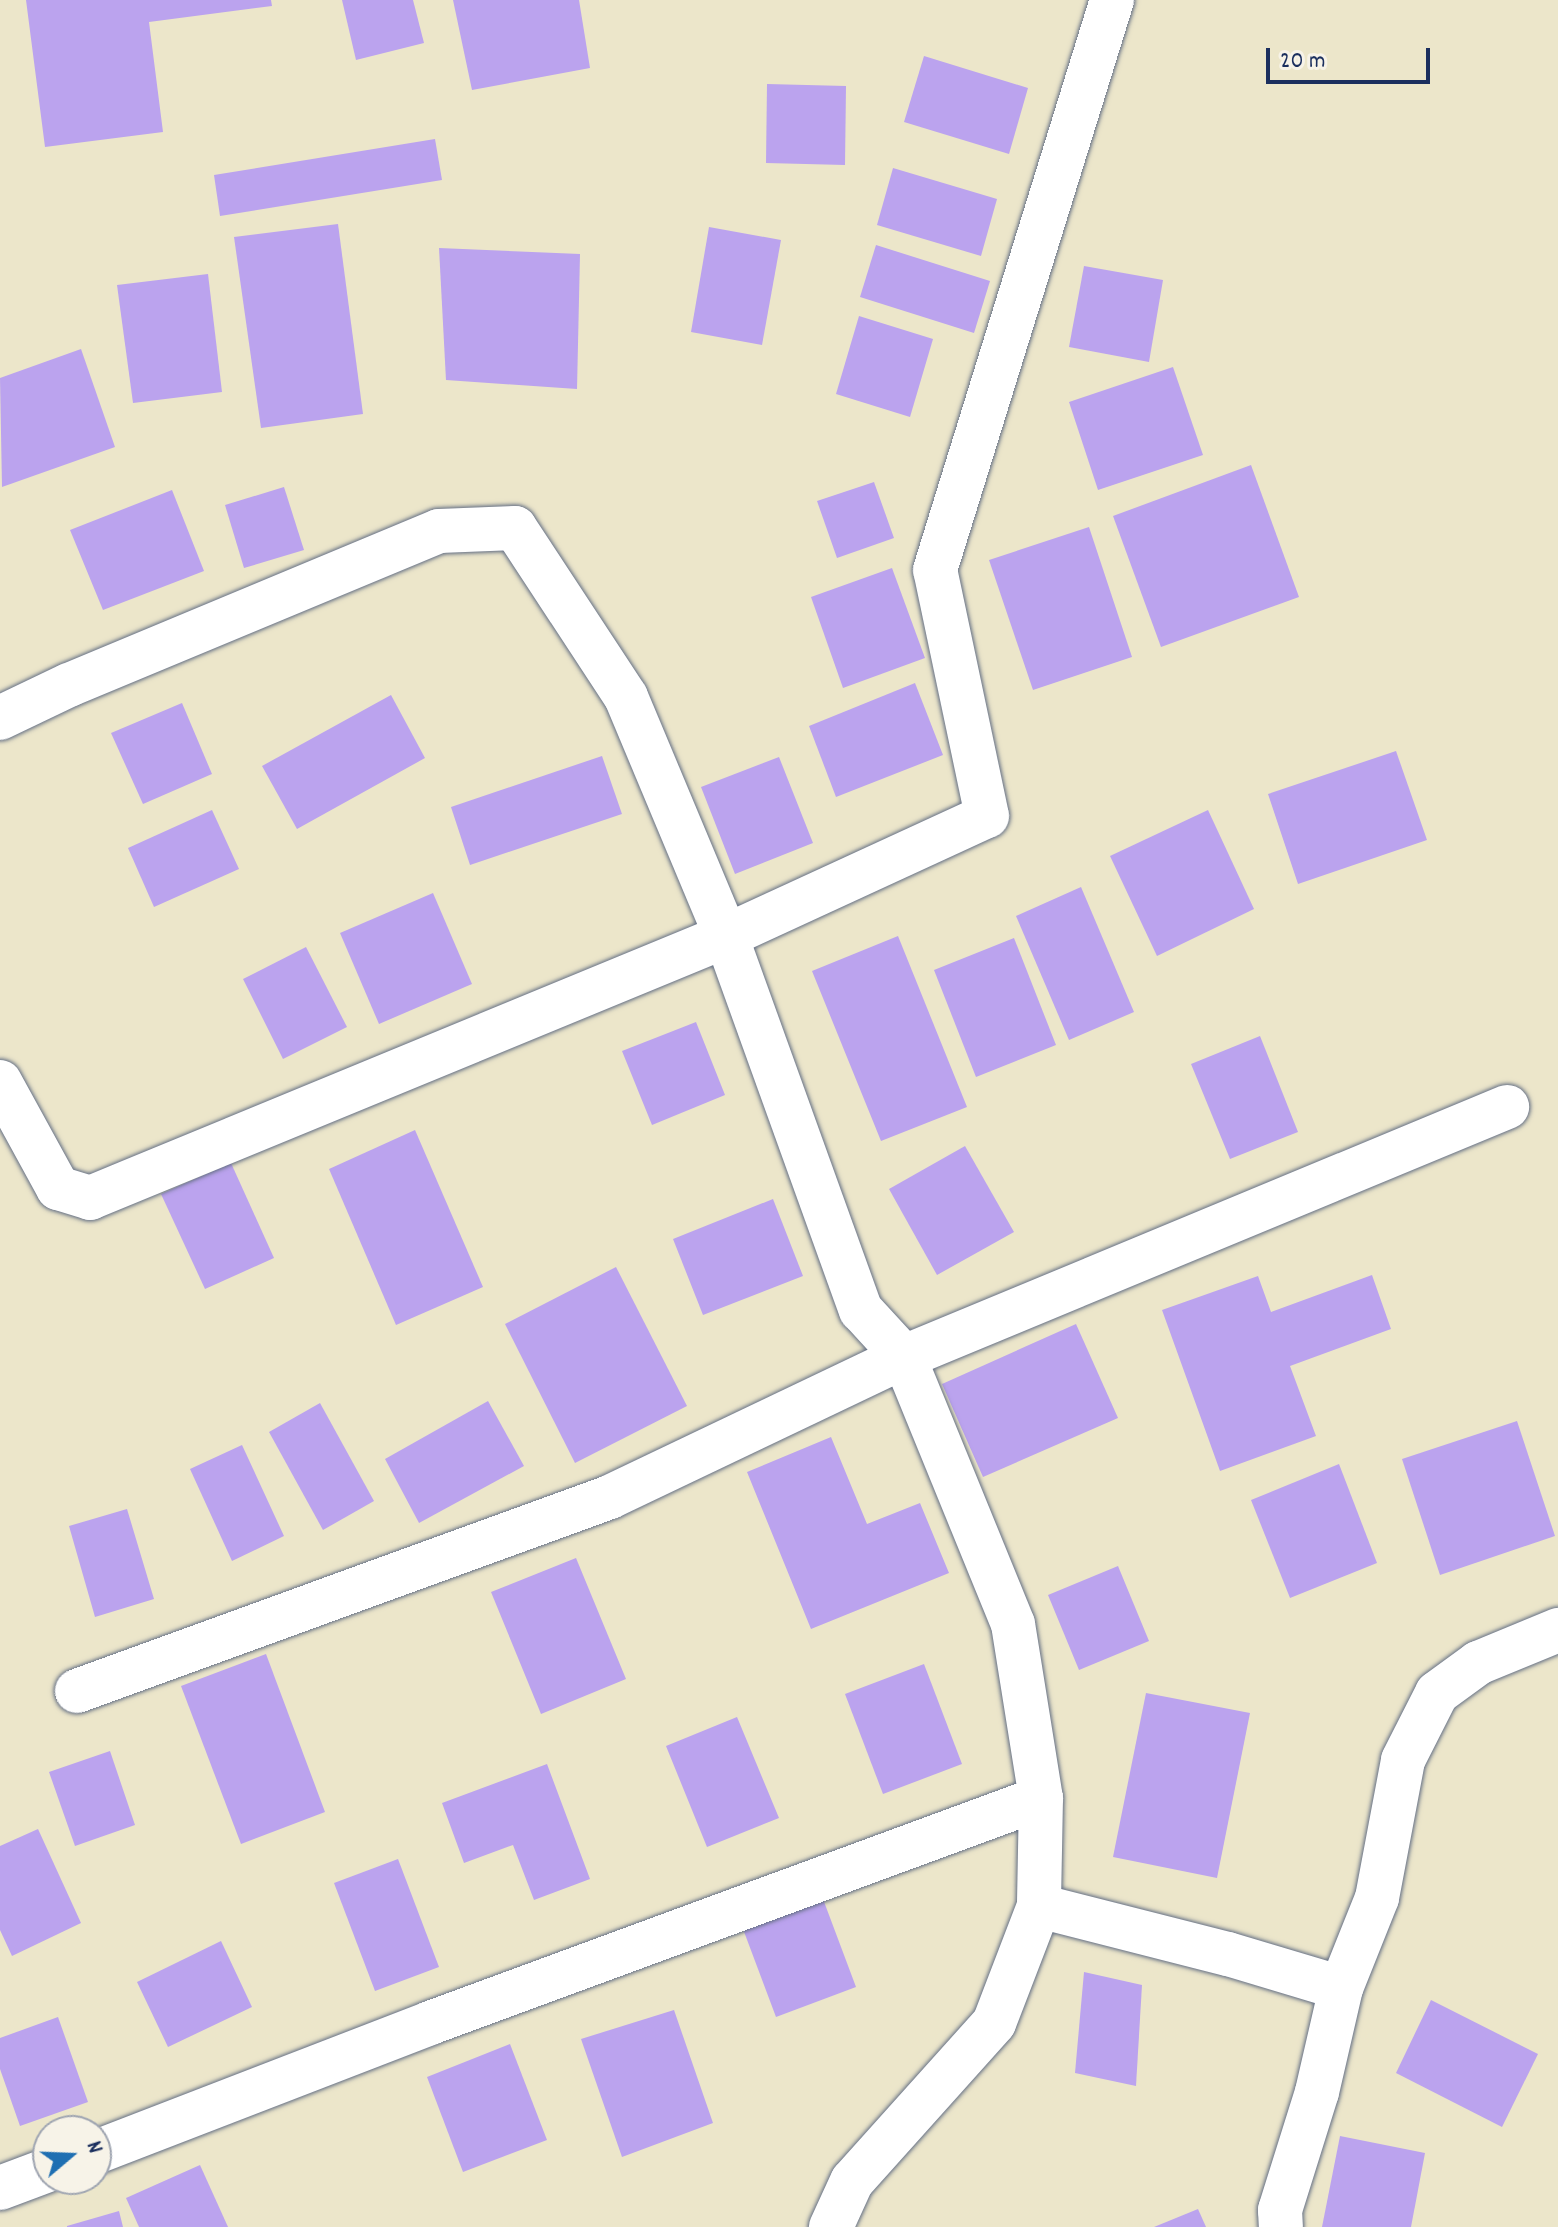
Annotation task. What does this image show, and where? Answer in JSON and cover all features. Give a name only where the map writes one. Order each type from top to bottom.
[{"type":"street","points":[[0,1082],[58,1188],[90,1198],[726,936],[987,816],[935,570],[1112,0]]},
{"type":"street","points":[[0,718],[69,685],[439,531],[515,528],[626,697],[726,936],[861,1310],[904,1357],[1013,1624],[1041,1798],[1039,1906],[994,2023],[852,2181],[831,2227]]},
{"type":"street","points":[[77,1691],[610,1497],[904,1357],[1507,1107]]},
{"type":"street","points":[[1281,2227],[1280,2210],[1317,2092],[1341,1988],[1377,1898],[1403,1760],[1437,1693],[1478,1663],[1558,1630]]},
{"type":"street","points":[[112,2146],[430,2023],[1041,1798]]},
{"type":"street","points":[[1039,1906],[1228,1954],[1341,1988]]},
{"type":"street","points":[[0,2188],[32,2176]]},
{"type":"building","points":[[26,0],[271,0],[272,6],[149,22],[163,132],[45,147]]},
{"type":"building","points":[[342,0],[413,0],[424,43],[356,60]]},
{"type":"building","points":[[453,0],[579,0],[590,68],[472,90]]},
{"type":"building","points":[[924,56],[1028,88],[1009,154],[904,122]]},
{"type":"building","points":[[767,84],[846,86],[845,165],[766,163]]},
{"type":"building","points":[[435,139],[442,180],[220,216],[214,175]]},
{"type":"building","points":[[893,168],[997,199],[981,256],[877,225]]},
{"type":"building","points":[[338,224],[363,414],[261,428],[234,237]]},
{"type":"building","points":[[709,227],[781,240],[762,345],[691,332]]},
{"type":"building","points":[[876,245],[990,281],[974,333],[860,297]]},
{"type":"building","points":[[439,248],[580,254],[577,389],[446,380]]},
{"type":"building","points":[[1084,266],[1163,280],[1149,362],[1069,347]]},
{"type":"building","points":[[208,274],[222,392],[133,403],[117,285]]},
{"type":"building","points":[[859,316],[933,339],[910,417],[836,394]]},
{"type":"building","points":[[81,349],[115,447],[2,487],[0,378]]},
{"type":"building","points":[[1173,367],[1203,455],[1098,490],[1069,402]]},
{"type":"building","points":[[1251,465],[1299,597],[1161,647],[1113,516]]},
{"type":"building","points":[[874,482],[894,538],[837,558],[817,501]]},
{"type":"building","points":[[284,487],[304,550],[244,568],[225,505]]},
{"type":"building","points":[[172,490],[204,571],[103,610],[70,530]]},
{"type":"building","points":[[1089,527],[1132,657],[1033,690],[989,560]]},
{"type":"building","points":[[892,568],[925,658],[843,688],[811,597]]},
{"type":"building","points":[[915,683],[943,755],[836,797],[809,726]]},
{"type":"building","points":[[391,695],[425,758],[297,829],[262,766]]},
{"type":"building","points":[[182,703],[212,774],[143,804],[111,733]]},
{"type":"building","points":[[1396,751],[1427,840],[1298,884],[1268,794]]},
{"type":"building","points":[[602,756],[622,814],[470,865],[451,807]]},
{"type":"building","points":[[779,757],[813,843],[735,874],[701,787]]},
{"type":"building","points":[[212,810],[239,869],[154,907],[128,848]]},
{"type":"building","points":[[1208,810],[1254,909],[1157,956],[1110,856]]},
{"type":"building","points":[[1081,887],[1134,1012],[1069,1040],[1016,916]]},
{"type":"building","points":[[433,893],[472,984],[379,1024],[340,933]]},
{"type":"building","points":[[898,936],[967,1107],[881,1141],[812,971]]},
{"type":"building","points":[[1014,938],[1056,1045],[976,1077],[934,970]]},
{"type":"building","points":[[306,947],[347,1027],[283,1059],[243,979]]},
{"type":"building","points":[[696,1022],[725,1095],[652,1125],[622,1051]]},
{"type":"building","points":[[1260,1036],[1298,1132],[1230,1159],[1191,1064]]},
{"type":"building","points":[[415,1130],[483,1287],[396,1325],[329,1169]]},
{"type":"building","points":[[965,1146],[1014,1232],[937,1275],[889,1189]]},
{"type":"building","points":[[231,1163],[274,1258],[205,1289],[161,1194]]},
{"type":"building","points":[[773,1199],[803,1276],[703,1315],[673,1239]]},
{"type":"building","points":[[616,1267],[687,1406],[575,1463],[505,1324]]},
{"type":"building","points":[[1372,1275],[1391,1329],[1290,1366],[1316,1436],[1220,1471],[1162,1310],[1258,1276],[1271,1312]]},
{"type":"building","points":[[1076,1324],[1118,1418],[983,1477],[942,1384]]},
{"type":"building","points":[[488,1401],[524,1466],[419,1523],[385,1459]]},
{"type":"building","points":[[320,1403],[374,1501],[323,1530],[269,1432]]},
{"type":"building","points":[[1517,1421],[1555,1536],[1440,1575],[1402,1459]]},
{"type":"building","points":[[831,1437],[867,1524],[920,1503],[949,1573],[811,1629],[747,1472]]},
{"type":"building","points":[[242,1445],[284,1536],[232,1561],[190,1469]]},
{"type":"building","points":[[1339,1464],[1377,1563],[1290,1598],[1251,1500]]},
{"type":"building","points":[[127,1509],[154,1599],[95,1617],[69,1526]]},
{"type":"building","points":[[576,1558],[626,1679],[541,1714],[491,1592]]},
{"type":"building","points":[[1118,1566],[1149,1641],[1079,1670],[1048,1595]]},
{"type":"building","points":[[266,1654],[325,1812],[241,1844],[181,1686]]},
{"type":"building","points":[[924,1664],[962,1764],[883,1794],[845,1694]]},
{"type":"building","points":[[1146,1693],[1250,1713],[1217,1878],[1113,1857]]},
{"type":"building","points":[[737,1717],[779,1818],[707,1847],[666,1746]]},
{"type":"building","points":[[110,1751],[135,1825],[75,1846],[49,1772]]},
{"type":"building","points":[[547,1764],[590,1879],[534,1900],[513,1845],[464,1863],[442,1803]]},
{"type":"building","points":[[38,1829],[81,1923],[12,1956],[0,1930],[0,1846]]},
{"type":"building","points":[[398,1859],[439,1967],[375,1991],[334,1883]]},
{"type":"building","points":[[823,1899],[856,1987],[776,2017],[743,1929]]},
{"type":"building","points":[[221,1941],[252,2007],[168,2047],[137,1982]]},
{"type":"building","points":[[1084,1972],[1142,1985],[1136,2086],[1075,2073]]},
{"type":"building","points":[[1431,2000],[1538,2054],[1502,2127],[1396,2073]]},
{"type":"building","points":[[674,2010],[713,2123],[622,2157],[581,2039]]},
{"type":"building","points":[[58,2017],[88,2102],[51,2115],[32,2115],[32,2122],[20,2126],[0,2069],[0,2038]]},
{"type":"building","points":[[510,2044],[547,2140],[463,2172],[427,2077]]},
{"type":"building","points":[[1340,2136],[1425,2153],[1411,2227],[1322,2227]]},
{"type":"building","points":[[200,2165],[228,2227],[139,2227],[126,2198]]},
{"type":"building","points":[[1198,2209],[1206,2227],[1154,2227]]},
{"type":"building","points":[[119,2211],[123,2227],[67,2227],[67,2226]]}]
